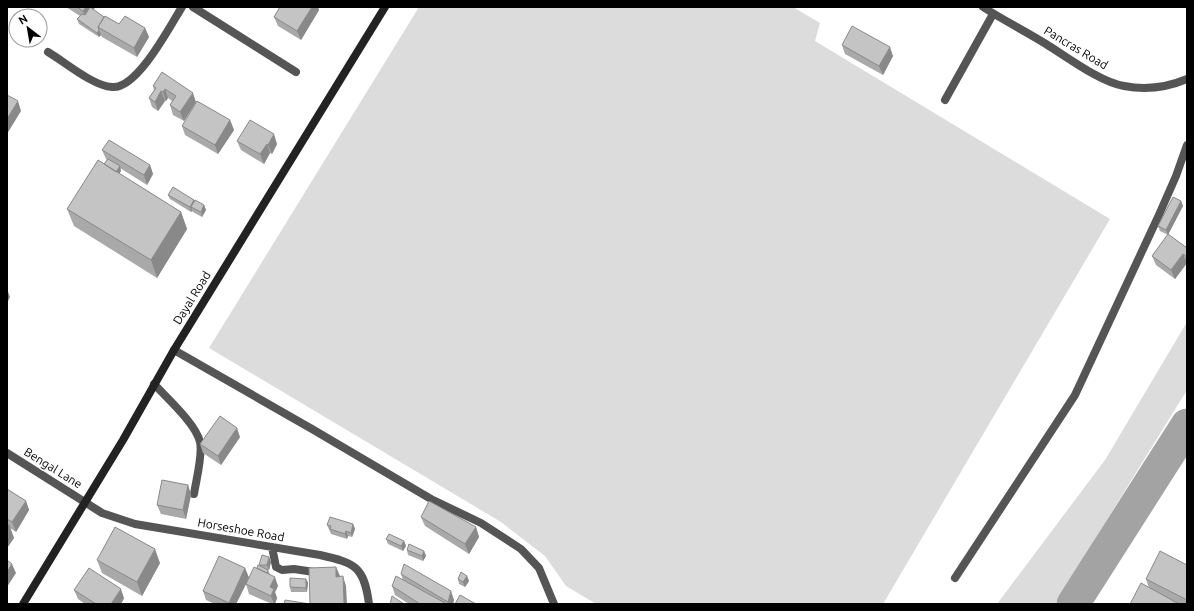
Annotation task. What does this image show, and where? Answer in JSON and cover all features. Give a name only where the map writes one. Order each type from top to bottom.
[{"type":"street","name":"Dayal Road","points":[[23,604],[123,440],[174,350],[385,7]]},
{"type":"lane","points":[[48,52],[96,83],[113,88],[135,77],[156,51],[182,7]]},
{"type":"lane","points":[[193,7],[296,72]]},
{"type":"lane","name":"Pancras Road","points":[[983,7],[1099,77],[1123,86],[1149,88],[1187,79]]},
{"type":"lane","points":[[945,100],[993,14]]},
{"type":"lane","points":[[955,578],[1076,395],[1161,210],[1176,176],[1187,145]]},
{"type":"lane","points":[[174,350],[431,499],[481,523],[521,549],[539,568],[554,604]]},
{"type":"lane","points":[[154,384],[193,427],[200,442],[200,457],[194,494]]},
{"type":"lane","name":"Bengal Lane","points":[[7,453],[85,503]]},
{"type":"lane","name":"Horseshoe Road","points":[[85,503],[102,513],[135,524],[342,560],[354,566],[364,579],[367,587],[369,604]]},
{"type":"lane","points":[[272,547],[276,566],[282,570],[294,569],[314,572]]},
{"type":"shaded area","points":[[419,7],[793,7],[820,23],[815,41],[1110,219],[883,604],[596,604],[566,586],[545,556],[501,522],[209,348]]},
{"type":"shaded area","points":[[1187,322],[1187,390],[1055,604],[997,604],[1105,460]]},
{"type":"building","points":[[77,7],[86,7],[83,11]]},
{"type":"building","points":[[90,7],[104,17],[98,27],[99,30],[97,33],[77,19],[82,14],[85,15]]},
{"type":"building","points":[[280,7],[312,7],[297,31],[274,17]]},
{"type":"building","points":[[105,16],[119,24],[125,16],[145,28],[134,48],[98,27]]},
{"type":"building","points":[[852,26],[890,47],[879,66],[842,45]]},
{"type":"building","points":[[162,72],[193,93],[180,112],[170,105],[176,96],[165,89],[163,92],[161,91],[155,102],[149,98],[156,88],[153,86]]},
{"type":"building","points":[[7,95],[18,101],[7,119]]},
{"type":"building","points":[[197,101],[230,120],[215,145],[182,126]]},
{"type":"building","points":[[250,120],[274,134],[268,145],[267,144],[260,154],[237,141]]},
{"type":"building","points":[[109,140],[150,165],[144,175],[102,150]]},
{"type":"building","points":[[108,159],[120,166],[116,172],[104,164]]},
{"type":"building","points":[[98,160],[181,212],[151,260],[67,209]]},
{"type":"building","points":[[173,187],[194,200],[190,207],[168,195]]},
{"type":"building","points":[[1173,197],[1181,201],[1166,230],[1158,226]]},
{"type":"building","points":[[195,200],[204,205],[201,212],[191,207]]},
{"type":"building","points":[[1168,234],[1187,248],[1187,257],[1183,254],[1171,270],[1152,256]]},
{"type":"building","points":[[220,416],[237,428],[218,456],[200,444]]},
{"type":"building","points":[[162,480],[188,485],[183,510],[157,505]]},
{"type":"building","points":[[7,489],[26,501],[12,522],[7,519]]},
{"type":"building","points":[[429,501],[476,527],[465,544],[421,517]]},
{"type":"building","points":[[330,517],[353,524],[351,533],[346,531],[345,534],[330,529],[331,526],[327,525]]},
{"type":"building","points":[[115,527],[155,549],[137,582],[97,560]]},
{"type":"building","points":[[389,534],[404,541],[401,546],[386,539]]},
{"type":"building","points":[[409,544],[424,551],[422,556],[407,550]]},
{"type":"building","points":[[1160,551],[1187,565],[1187,600],[1146,579]]},
{"type":"building","points":[[262,555],[269,557],[267,565],[259,565]]},
{"type":"building","points":[[219,556],[245,568],[229,603],[203,591]]},
{"type":"building","points":[[7,560],[12,564],[7,572]]},
{"type":"building","points":[[404,564],[451,591],[448,602],[401,574]]},
{"type":"building","points":[[258,565],[268,570],[267,573],[257,568]]},
{"type":"building","points":[[254,567],[275,577],[270,587],[274,589],[271,596],[246,584]]},
{"type":"building","points":[[336,567],[336,577],[343,576],[344,604],[310,604],[309,568]]},
{"type":"building","points":[[89,568],[121,589],[111,604],[96,604],[74,590]]},
{"type":"building","points":[[461,572],[467,576],[463,582],[458,579]]},
{"type":"building","points":[[396,576],[445,603],[420,604],[392,586]]},
{"type":"building","points":[[290,578],[306,579],[306,588],[290,587]]},
{"type":"building","points":[[1141,583],[1179,604],[1130,604]]},
{"type":"building","points":[[460,595],[476,604],[455,604]]},
{"type":"building","points":[[392,596],[404,604],[390,604]]},
{"type":"building","points":[[285,600],[310,604],[284,604]]},
{"type":"waterway","points":[[1073,604],[1187,425]]}]
